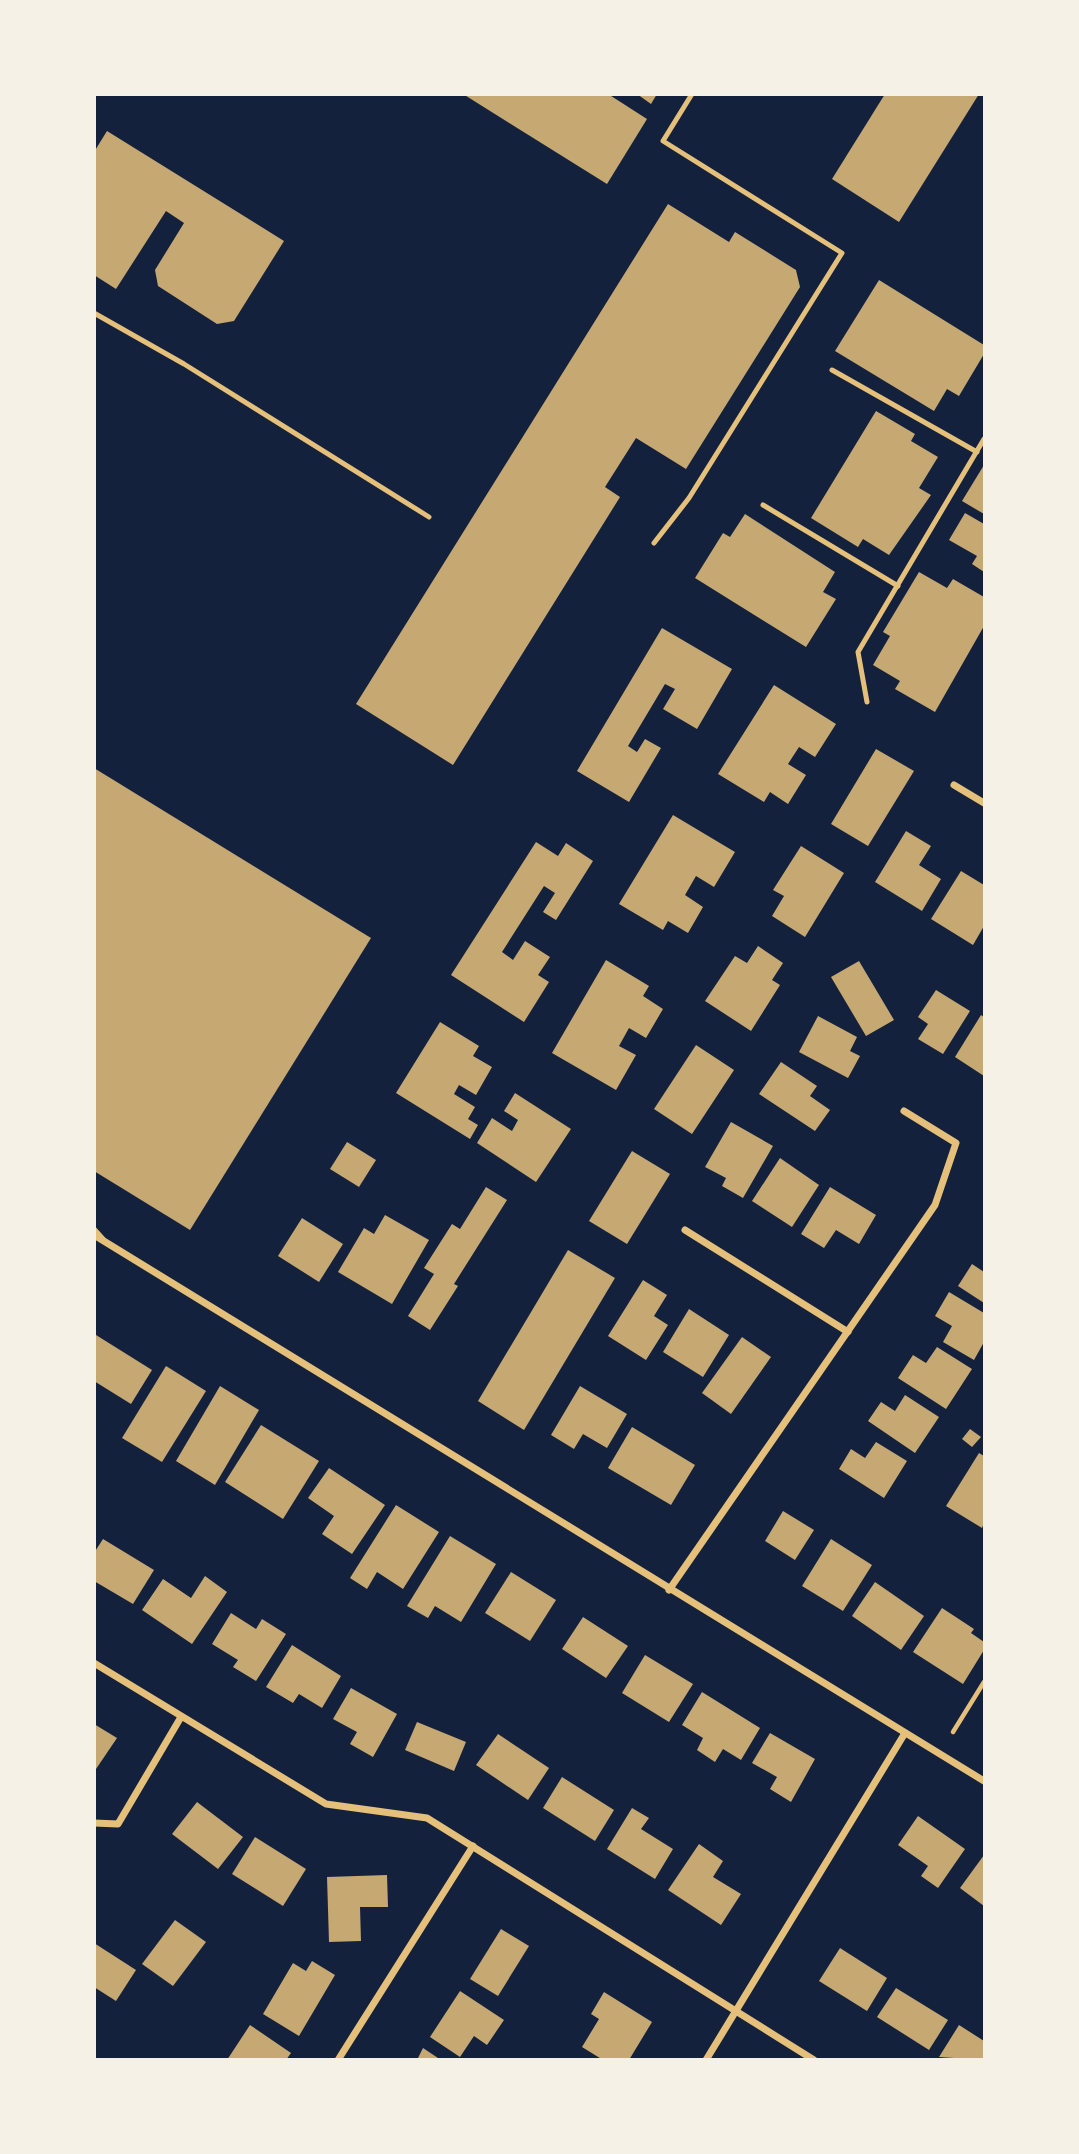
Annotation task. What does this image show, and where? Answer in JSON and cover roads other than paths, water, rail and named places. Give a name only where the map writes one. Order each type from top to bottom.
[{"type":"street","points":[[954,785],[985,803]]},
{"type":"street","points":[[669,1590],[935,1205],[956,1143],[904,1111]]},
{"type":"street","points":[[685,1230],[848,1332]]},
{"type":"street","points":[[94,1236],[985,1782]]},
{"type":"street","points":[[94,1663],[326,1804],[427,1818],[814,2060]]},
{"type":"street","points":[[94,1823],[118,1824],[181,1717]]},
{"type":"street","points":[[706,2060],[905,1733]]},
{"type":"street","points":[[338,2060],[473,1846]]},
{"type":"lane","points":[[654,543],[690,498],[842,253],[663,141],[692,94]]},
{"type":"lane","points":[[94,313],[184,363],[429,517]]},
{"type":"lane","points":[[832,370],[977,452]]},
{"type":"lane","points":[[867,702],[858,652],[985,439]]},
{"type":"lane","points":[[763,505],[898,586]]},
{"type":"lane","points":[[94,1228],[107,1244]]}]
